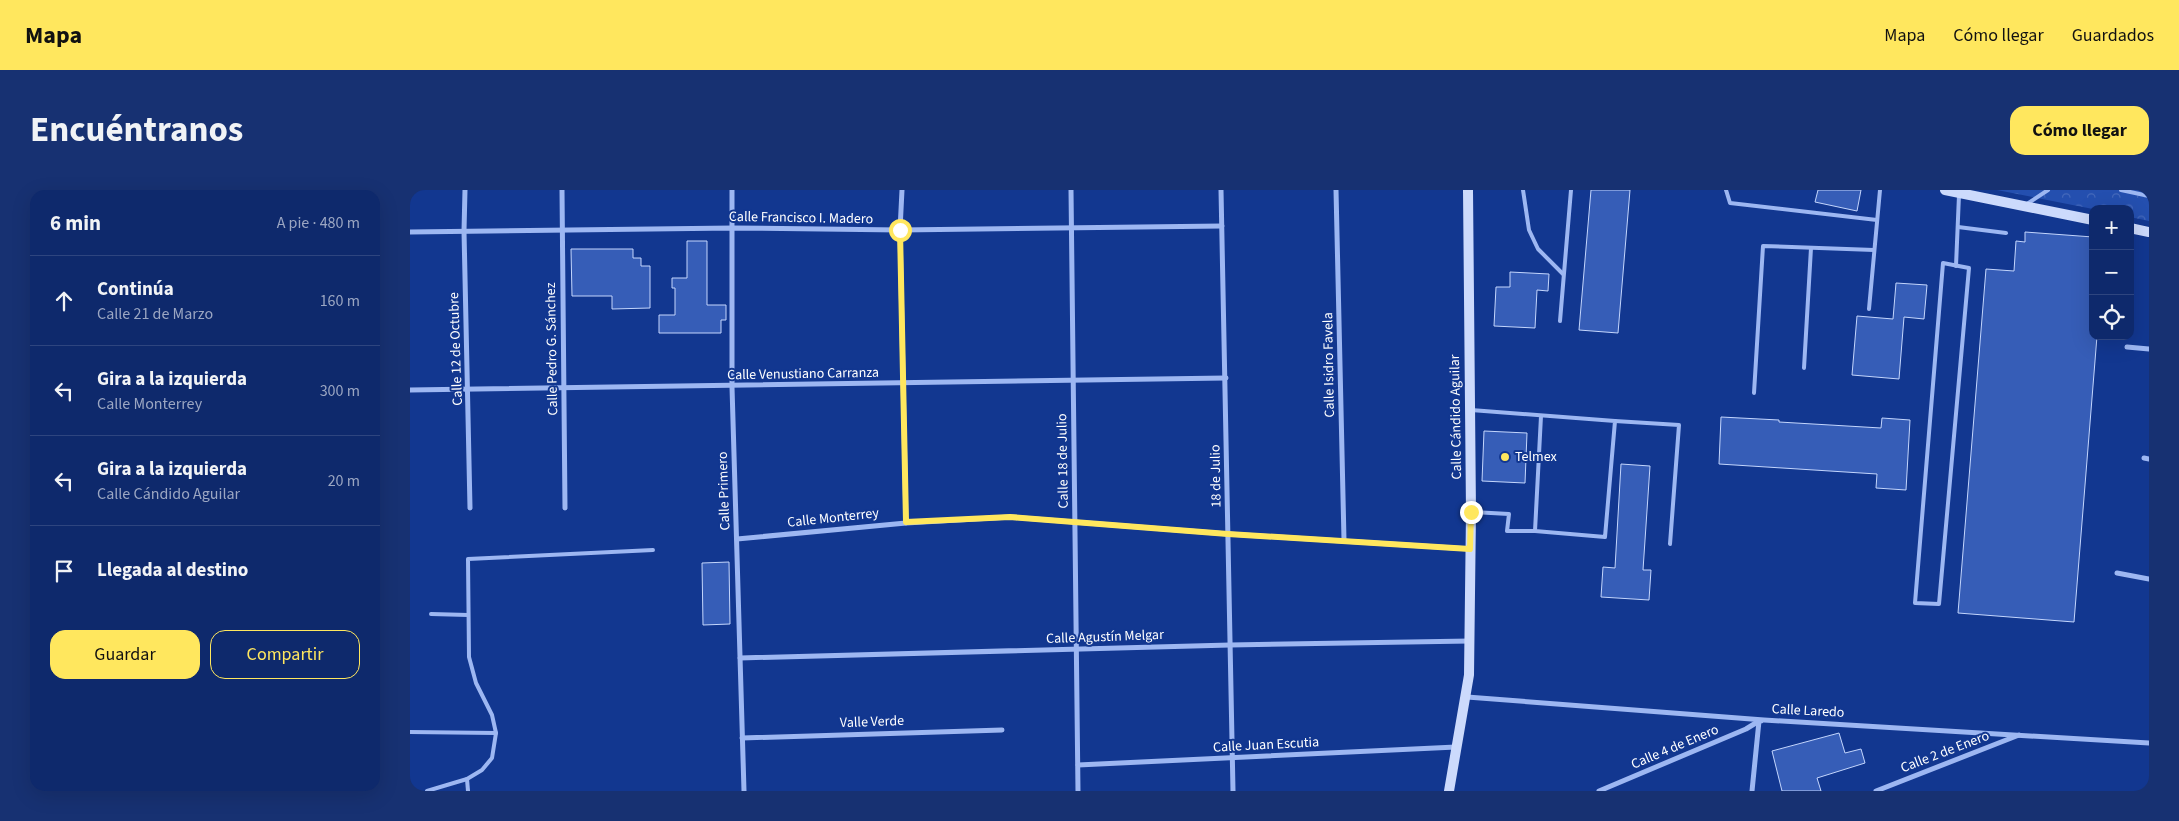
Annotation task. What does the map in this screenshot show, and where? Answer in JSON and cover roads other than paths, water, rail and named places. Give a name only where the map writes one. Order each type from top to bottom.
[{"type":"street","name":"Calle 12 de Octubre","points":[[465,190],[464,232],[470,508]]},
{"type":"street","name":"Calle Pedro G. Sánchez","points":[[562,190],[565,508]]},
{"type":"street","name":"Calle Primero","points":[[732,190],[732,387],[744,791]]},
{"type":"street","points":[[902,190],[900,230],[906,522]]},
{"type":"street","name":"Calle 18 de Julio","points":[[1071,190],[1078,791]]},
{"type":"street","name":"18 de Julio","points":[[1220,190],[1226,378],[1233,791]]},
{"type":"street","name":"Calle Isidro Favela","points":[[1336,190],[1344,540]]},
{"type":"street","name":"Calle Cándido Aguilar","points":[[1449,791],[1467,696],[1470,641],[1471,512],[1468,190]]},
{"type":"street","points":[[1945,190],[2089,219]]},
{"type":"street","name":"Calle Francisco I. Madero","points":[[410,232],[733,228],[900,230],[1072,229],[1222,226]]},
{"type":"street","points":[[2134,229],[2149,232]]},
{"type":"street","points":[[2127,347],[2149,349]]},
{"type":"street","name":"Calle Venustiano Carranza","points":[[410,390],[564,387],[732,387],[1226,378]]},
{"type":"street","name":"Calle Monterrey","points":[[737,539],[906,522],[1010,517],[1228,534],[1470,549]]},
{"type":"street","points":[[2117,573],[2149,579]]},
{"type":"street","name":"Calle Agustín Melgar","points":[[740,658],[1230,644],[1470,641]]},
{"type":"street","name":"Calle Laredo","points":[[1467,696],[1761,721],[2022,734],[2149,743]]},
{"type":"street","points":[[1752,791],[1761,721]]},
{"type":"street","name":"Calle 4 de Enero","points":[[1598,791],[1761,721]]},
{"type":"street","name":"Valle Verde","points":[[742,738],[1002,730]]},
{"type":"street","name":"Calle 2 de Enero","points":[[1876,791],[2022,734]]},
{"type":"street","name":"Calle Juan Escutia","points":[[1078,766],[1456,747]]},
{"type":"lane","points":[[1523,190],[1529,230],[1538,249],[1563,274]]},
{"type":"lane","points":[[1560,321],[1571,190]]},
{"type":"lane","points":[[1726,190],[1730,203],[1877,220]]},
{"type":"lane","points":[[1869,309],[1880,190]]},
{"type":"lane","points":[[2025,206],[2048,190]]},
{"type":"lane","points":[[2121,190],[2149,196]]},
{"type":"lane","points":[[1956,266],[1959,193]]},
{"type":"lane","points":[[1958,227],[2006,232]]},
{"type":"lane","points":[[1754,392],[1763,246],[1874,250]]},
{"type":"lane","points":[[1804,368],[1811,248]]},
{"type":"lane","points":[[1943,264],[1956,266],[1969,268],[1939,604],[1915,603],[1943,264]]},
{"type":"lane","points":[[1469,410],[1679,425],[1670,544]]},
{"type":"lane","points":[[1535,531],[1541,416]]},
{"type":"lane","points":[[1471,512],[1509,514],[1507,531],[1605,536],[1615,421]]},
{"type":"lane","points":[[427,791],[467,779],[482,770],[492,758],[496,733],[492,715],[476,682],[469,657],[468,560],[653,550]]},
{"type":"lane","points":[[432,614],[468,615]]},
{"type":"lane","points":[[410,732],[496,733]]},
{"type":"lane","points":[[467,779],[468,791]]},
{"type":"place","name":"Telmex","points":[[1505,457]]}]
